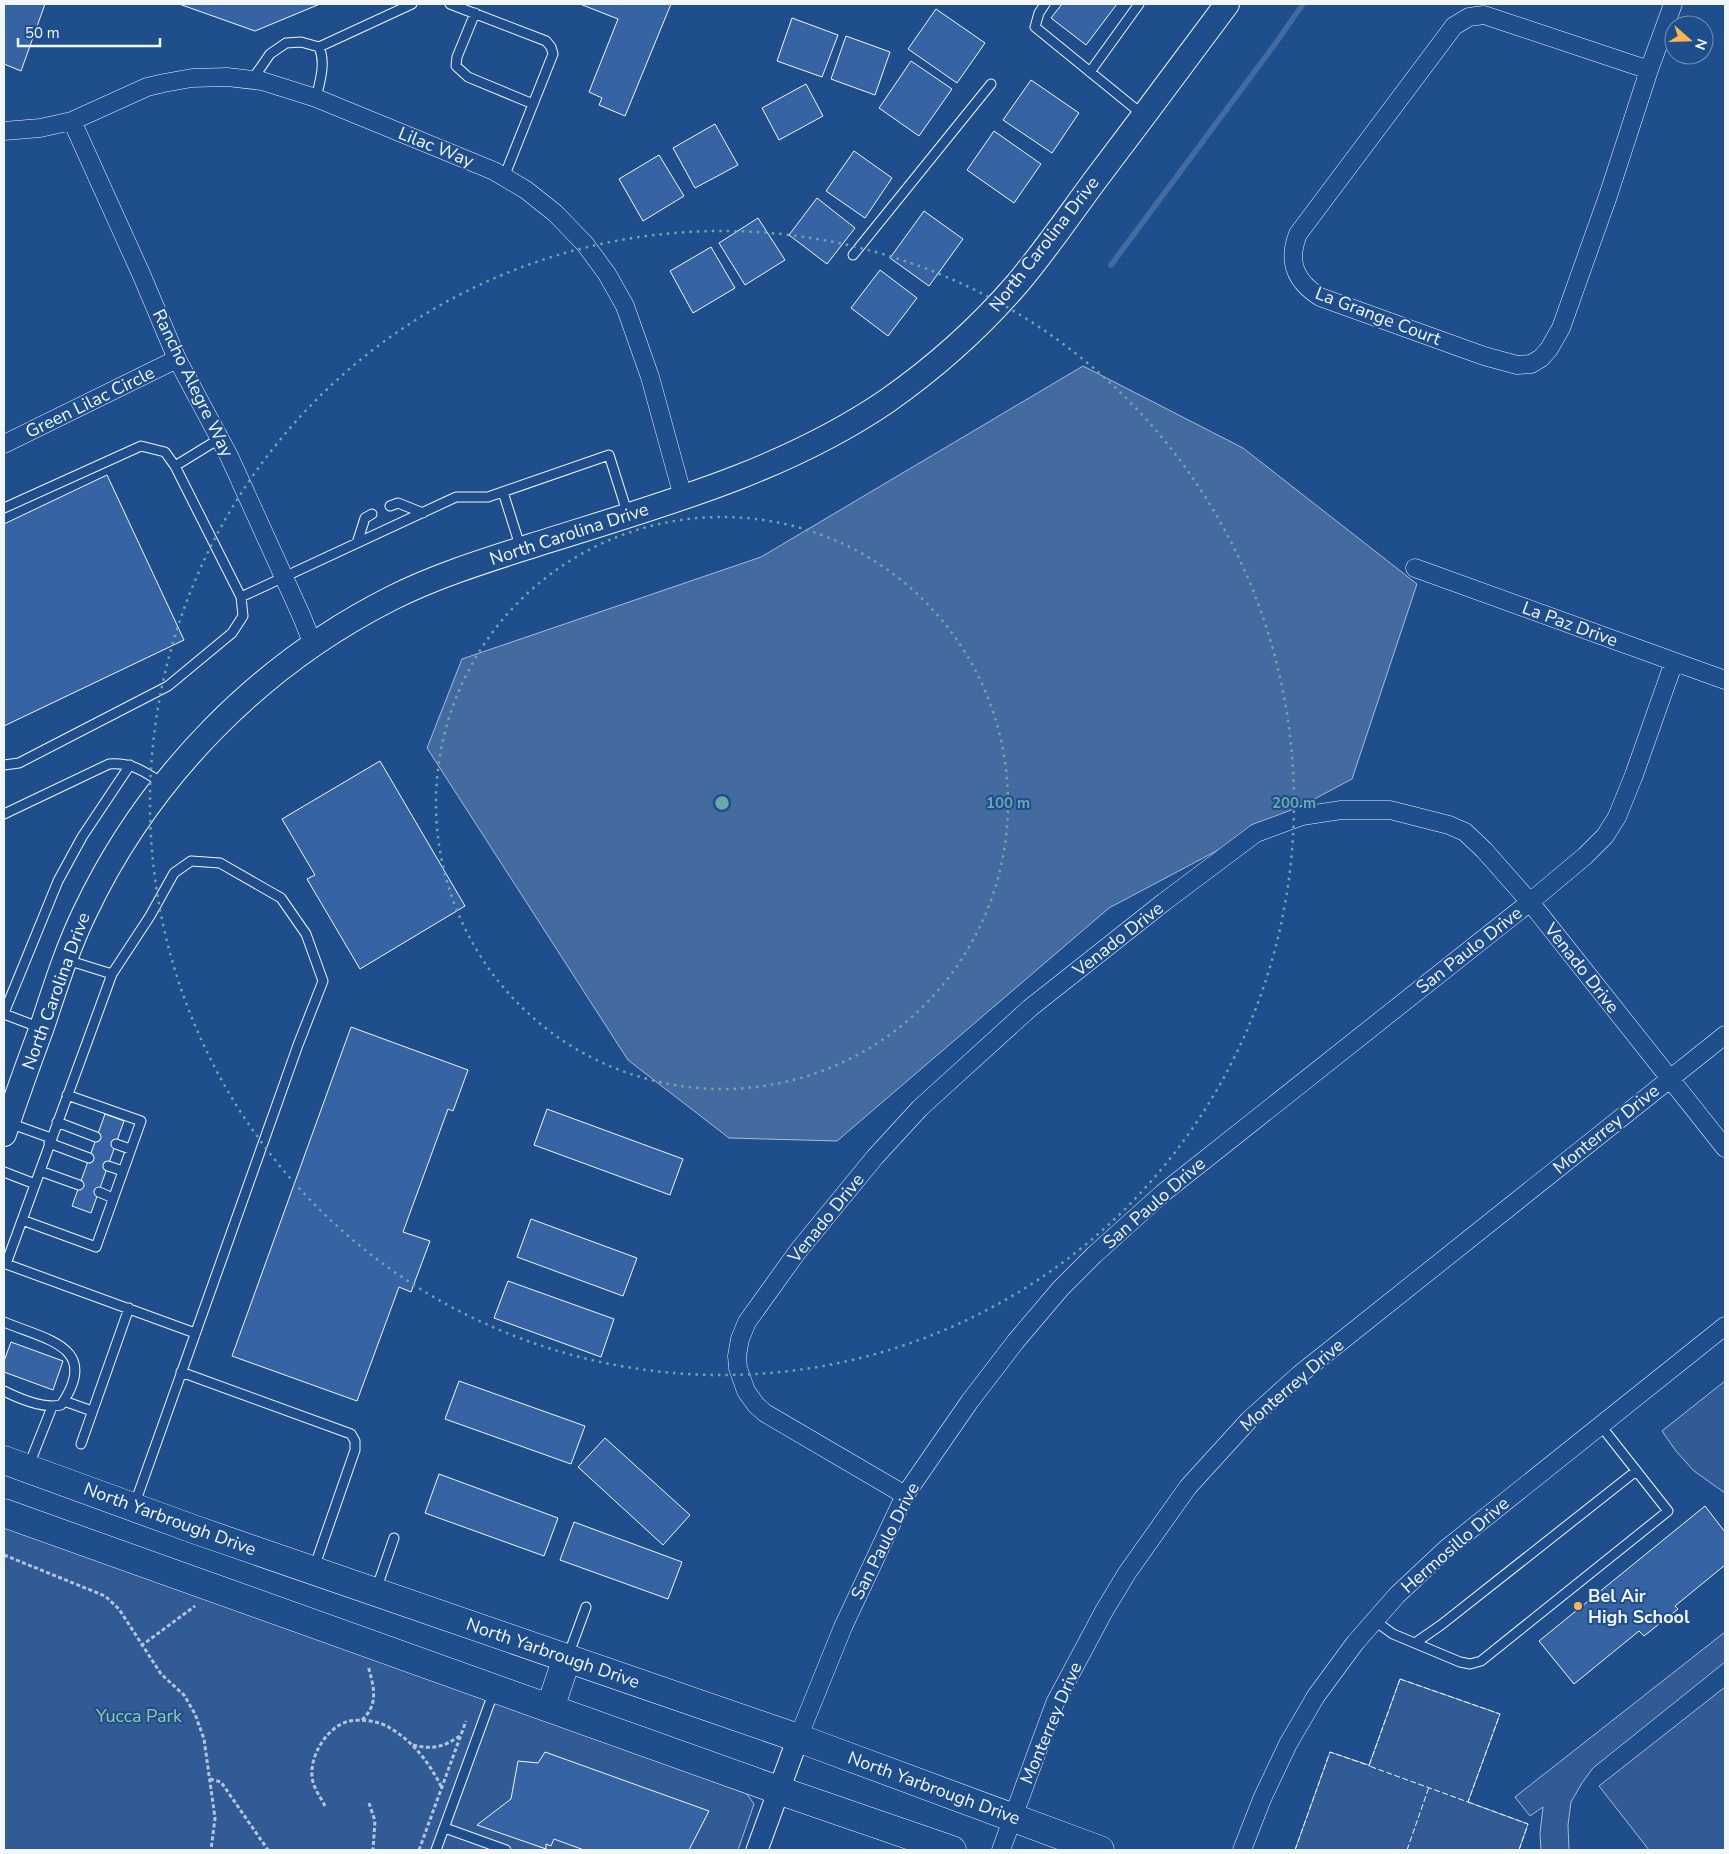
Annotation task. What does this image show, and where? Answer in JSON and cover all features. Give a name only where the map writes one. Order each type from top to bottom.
[{"type":"main road","name":"North Carolina Drive","points":[[5,1126],[64,959],[86,909],[120,846],[164,784],[210,731],[255,687],[313,645],[395,596],[448,573],[684,497],[774,463],[832,435],[887,401],[933,366],[977,326],[1018,283],[1227,4]]},
{"type":"main road","name":"North Yarbrough Drive","points":[[16,1464],[375,1592],[798,1738],[1100,1850]]},
{"type":"main road","points":[[4,1513],[778,1790],[952,1850]]},
{"type":"main road","points":[[550,1708],[567,1658]]},
{"type":"street","name":"La Grange Court","points":[[1649,70],[1484,15],[1469,17],[1454,26],[1298,234],[1294,243],[1292,257],[1298,277],[1307,288],[1320,297],[1484,356],[1517,365],[1531,364],[1541,358],[1549,349],[1561,328],[1673,4]]},
{"type":"street","name":"Lilac Way","points":[[4,131],[40,128],[72,121],[147,87],[164,82],[192,78],[252,80],[262,81],[316,98],[477,163],[504,177],[526,190],[555,212],[585,244],[612,282],[625,306],[650,377],[684,497]]},
{"type":"street","name":"Rancho Alegre Way","points":[[72,121],[177,359],[220,439],[284,576],[313,645]]},
{"type":"street","name":"Green Lilac Circle","points":[[4,444],[177,359]]},
{"type":"street","name":"La Paz Drive","points":[[1414,568],[1725,680]]},
{"type":"street","name":"San Paulo Drive","points":[[757,1850],[798,1738],[844,1627],[905,1495],[953,1424],[1016,1341],[1062,1288],[1094,1255],[1163,1193],[1530,902],[1585,856],[1605,836],[1616,817],[1634,775],[1674,662]]},
{"type":"street","name":"Venado Drive","points":[[905,1495],[765,1413],[756,1405],[746,1391],[739,1374],[737,1356],[740,1339],[747,1322],[798,1251],[875,1157],[920,1108],[1030,1008],[1164,902],[1256,833],[1302,816],[1368,808],[1390,810],[1465,832],[1484,850],[1530,902],[1725,1148]]},
{"type":"street","name":"Monterrey Drive","points":[[1001,1850],[1056,1703],[1075,1664],[1127,1573],[1188,1487],[1249,1420],[1300,1374],[1669,1078],[1725,1036]]},
{"type":"street","name":"Hermosillo Drive","points":[[1242,1850],[1262,1799],[1288,1744],[1316,1696],[1355,1643],[1398,1595],[1446,1549],[1725,1326]]},
{"type":"lane","points":[[252,80],[270,54],[286,43],[301,42],[319,46],[412,4]]},
{"type":"lane","points":[[450,4],[546,41],[551,47],[553,54],[504,177]]},
{"type":"lane","points":[[1045,4],[1039,12],[1035,27],[1143,116]]},
{"type":"lane","points":[[1090,72],[1139,4]]},
{"type":"lane","points":[[475,13],[457,57],[456,66],[468,76],[533,104]]},
{"type":"lane","points":[[316,98],[323,66],[319,46]]},
{"type":"lane","points":[[853,255],[991,84]]},
{"type":"lane","points":[[175,466],[220,439]]},
{"type":"lane","points":[[4,508],[140,446],[165,452],[175,466],[241,598],[243,616],[232,633],[168,686],[18,764],[4,765]]},
{"type":"lane","points":[[241,598],[284,576],[456,498],[488,497],[609,455],[628,515]]},
{"type":"lane","points":[[503,492],[521,549]]},
{"type":"lane","points":[[390,506],[398,503],[422,513]]},
{"type":"lane","points":[[357,543],[365,518],[372,514]]},
{"type":"lane","points":[[4,814],[109,764],[123,763],[135,766],[164,784]]},
{"type":"lane","points":[[41,1028],[4,1013],[58,881],[82,837],[130,765]]},
{"type":"lane","points":[[134,1506],[298,1044],[323,981],[306,934],[281,898],[220,863],[191,861],[174,873],[150,916],[112,974],[5,1268],[129,1308],[195,1333]]},
{"type":"lane","points":[[64,959],[112,974]]},
{"type":"lane","points":[[22,1220],[96,1247],[141,1121],[67,1095]]},
{"type":"lane","points":[[57,1122],[96,1137]]},
{"type":"lane","points":[[5,1126],[50,1141],[89,1158]]},
{"type":"lane","points":[[116,1144],[130,1149]]},
{"type":"lane","points":[[108,1166],[122,1171]]},
{"type":"lane","points":[[40,1171],[79,1185]]},
{"type":"lane","points":[[4,1172],[35,1184]]},
{"type":"lane","points":[[98,1192],[113,1198]]},
{"type":"lane","points":[[81,1444],[129,1308]]},
{"type":"lane","points":[[4,1322],[64,1347],[74,1360],[76,1374],[71,1391],[61,1405],[52,1407],[16,1397],[4,1391]]},
{"type":"lane","points":[[181,1372],[351,1434],[356,1441],[355,1450],[313,1570]]},
{"type":"lane","points":[[64,1401],[92,1412]]},
{"type":"lane","points":[[16,1464],[52,1407]]},
{"type":"lane","points":[[1375,1621],[1393,1634],[1460,1662],[1470,1664],[1481,1661],[1668,1511],[1601,1426]]},
{"type":"lane","points":[[1415,1643],[1441,1626],[1636,1470]]},
{"type":"lane","points":[[375,1592],[394,1538]]},
{"type":"lane","points":[[567,1658],[586,1607]]},
{"type":"lane","points":[[436,1850],[495,1688]]},
{"type":"lane","points":[[444,1828],[506,1850]]},
{"type":"path","points":[[4,1555],[105,1596],[119,1609],[161,1674],[184,1696],[196,1714],[204,1739],[215,1818],[211,1850]]},
{"type":"path","points":[[142,1646],[218,1589]]},
{"type":"path","points":[[360,1640],[374,1685],[374,1702],[370,1713],[361,1721]]},
{"type":"path","points":[[419,1850],[467,1719]]},
{"type":"path","points":[[324,1806],[313,1782],[313,1760],[320,1744],[348,1721],[375,1722],[390,1727],[413,1745],[435,1774],[442,1788]]},
{"type":"path","points":[[413,1745],[426,1748],[436,1747],[449,1744],[461,1735]]},
{"type":"path","points":[[210,1779],[221,1782],[268,1850]]},
{"type":"path","points":[[369,1804],[375,1821],[373,1850]]},
{"type":"shaded area","points":[[1083,366],[1243,448],[1417,584],[1352,779],[1109,908],[837,1141],[729,1138],[628,1060],[427,748],[462,659],[761,557]]},
{"type":"shaded area","points":[[1725,1381],[1725,1493],[1694,1471],[1676,1451],[1662,1431]]},
{"type":"shaded area","name":"Yucca Park","points":[[4,1524],[742,1787],[754,1804],[738,1850],[4,1850]]},
{"type":"shaded area","points":[[1725,1632],[1725,1662],[1593,1768],[1582,1783],[1571,1802],[1568,1825],[1569,1850],[1541,1850],[1540,1833],[1543,1807],[1530,1816],[1515,1797]]},
{"type":"shaded area","points":[[1400,1679],[1500,1714],[1468,1802],[1528,1824],[1519,1850],[1295,1850],[1330,1752],[1369,1765]]},
{"type":"shaded area","points":[[1725,1687],[1725,1850],[1649,1850],[1599,1786]]},
{"type":"building","points":[[4,4],[45,4],[21,71],[4,64]]},
{"type":"building","points":[[179,4],[320,4],[255,31]]},
{"type":"building","points":[[580,4],[671,4],[625,116],[599,105],[602,98],[589,92],[618,19]]},
{"type":"building","points":[[1062,4],[1117,4],[1086,45],[1051,18]]},
{"type":"building","points":[[936,9],[985,43],[957,83],[908,49]]},
{"type":"building","points":[[792,18],[838,35],[822,77],[777,61]]},
{"type":"building","points":[[846,36],[890,52],[875,95],[831,79]]},
{"type":"building","points":[[911,61],[952,89],[919,136],[879,108]]},
{"type":"building","points":[[1031,80],[1079,113],[1052,153],[1003,120]]},
{"type":"building","points":[[806,84],[823,116],[779,140],[762,108]]},
{"type":"building","points":[[715,124],[738,165],[695,188],[673,148]]},
{"type":"building","points":[[994,131],[1041,164],[1014,203],[967,170]]},
{"type":"building","points":[[854,151],[892,178],[865,218],[826,191]]},
{"type":"building","points":[[659,155],[684,196],[643,221],[619,179]]},
{"type":"building","points":[[817,198],[855,228],[827,264],[789,235]]},
{"type":"building","points":[[924,211],[963,239],[929,286],[890,258]]},
{"type":"building","points":[[758,218],[785,260],[745,285],[719,243]]},
{"type":"building","points":[[711,247],[735,288],[693,313],[670,271]]},
{"type":"building","points":[[880,270],[917,298],[888,336],[851,308]]},
{"type":"building","points":[[107,475],[184,640],[4,726],[4,524]]},
{"type":"building","points":[[380,761],[465,906],[360,969],[307,879],[315,875],[282,819]]},
{"type":"building","points":[[351,1027],[468,1070],[453,1111],[448,1109],[403,1232],[430,1241],[411,1292],[399,1287],[357,1401],[232,1356]]},
{"type":"building","points":[[547,1109],[683,1159],[670,1195],[534,1145]]},
{"type":"building","points":[[105,1114],[124,1121],[91,1213],[72,1206]]},
{"type":"building","points":[[531,1219],[637,1258],[623,1296],[517,1257]]},
{"type":"building","points":[[508,1281],[614,1319],[601,1357],[494,1318]]},
{"type":"building","points":[[11,1342],[63,1361],[53,1390],[4,1372],[4,1361]]},
{"type":"building","points":[[459,1381],[585,1426],[571,1464],[445,1419]]},
{"type":"building","points":[[605,1438],[690,1515],[663,1545],[578,1467]]},
{"type":"building","points":[[439,1474],[558,1518],[544,1556],[425,1513]]},
{"type":"building","points":[[1705,1506],[1725,1532],[1725,1565],[1675,1606],[1678,1609],[1644,1636],[1639,1631],[1574,1684],[1539,1641]]},
{"type":"building","points":[[574,1522],[682,1562],[668,1599],[560,1560]]},
{"type":"building","points":[[545,1752],[709,1811],[689,1850],[584,1850],[554,1839],[551,1846],[546,1844],[546,1849],[477,1825],[511,1799],[518,1761],[538,1763]]},
{"type":"waterway","points":[[1111,265],[1303,4]]},
{"type":"fence","points":[[1400,1679],[1500,1714],[1468,1802],[1369,1766],[1400,1679]]},
{"type":"fence","points":[[1295,1850],[1330,1752],[1370,1766]]},
{"type":"fence","points":[[1407,1850],[1429,1787]]},
{"type":"fence","points":[[1468,1802],[1528,1824],[1519,1850]]},
{"type":"place","name":"Bel Air High School","points":[[1578,1606]]}]
